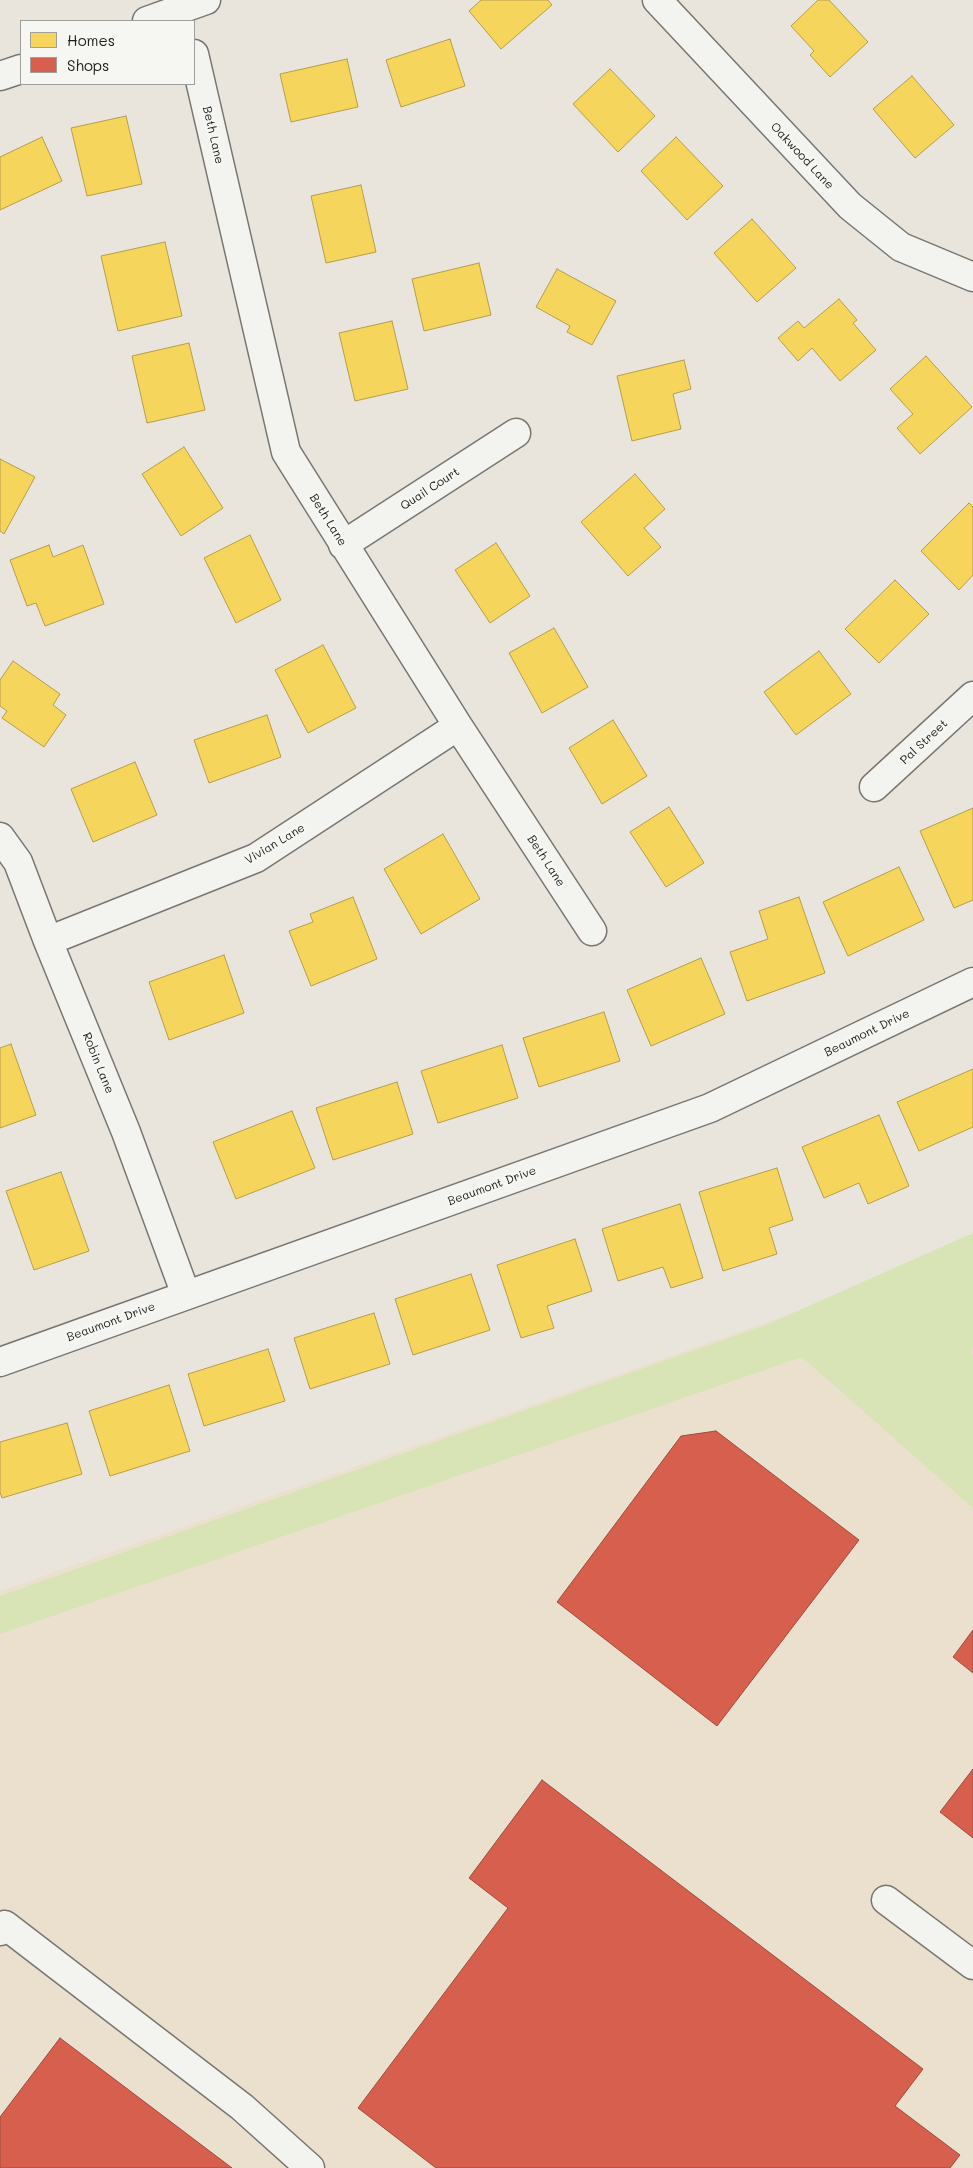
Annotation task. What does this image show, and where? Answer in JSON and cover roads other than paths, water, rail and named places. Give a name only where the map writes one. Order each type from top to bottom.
[{"type":"street","name":"Oakwood Lane","points":[[657,0],[850,206],[901,247],[973,278]]},
{"type":"street","points":[[151,20],[192,10]]},
{"type":"street","name":"Beth Lane","points":[[195,58],[286,452],[458,726],[592,931]]},
{"type":"street","points":[[0,76],[20,68]]},
{"type":"street","name":"Quail Court","points":[[344,545],[516,434]]},
{"type":"street","name":"Pal Street","points":[[874,787],[973,696]]},
{"type":"street","name":"Vivian Lane","points":[[48,940],[256,858],[458,726]]},
{"type":"street","name":"Robin Lane","points":[[0,837],[18,862],[126,1132],[186,1295]]},
{"type":"street","name":"Beaumont Drive","points":[[0,1362],[710,1108],[973,982]]},
{"type":"street","points":[[886,1900],[973,1965]]},
{"type":"street","points":[[2,1926],[242,2107],[310,2168]]}]
